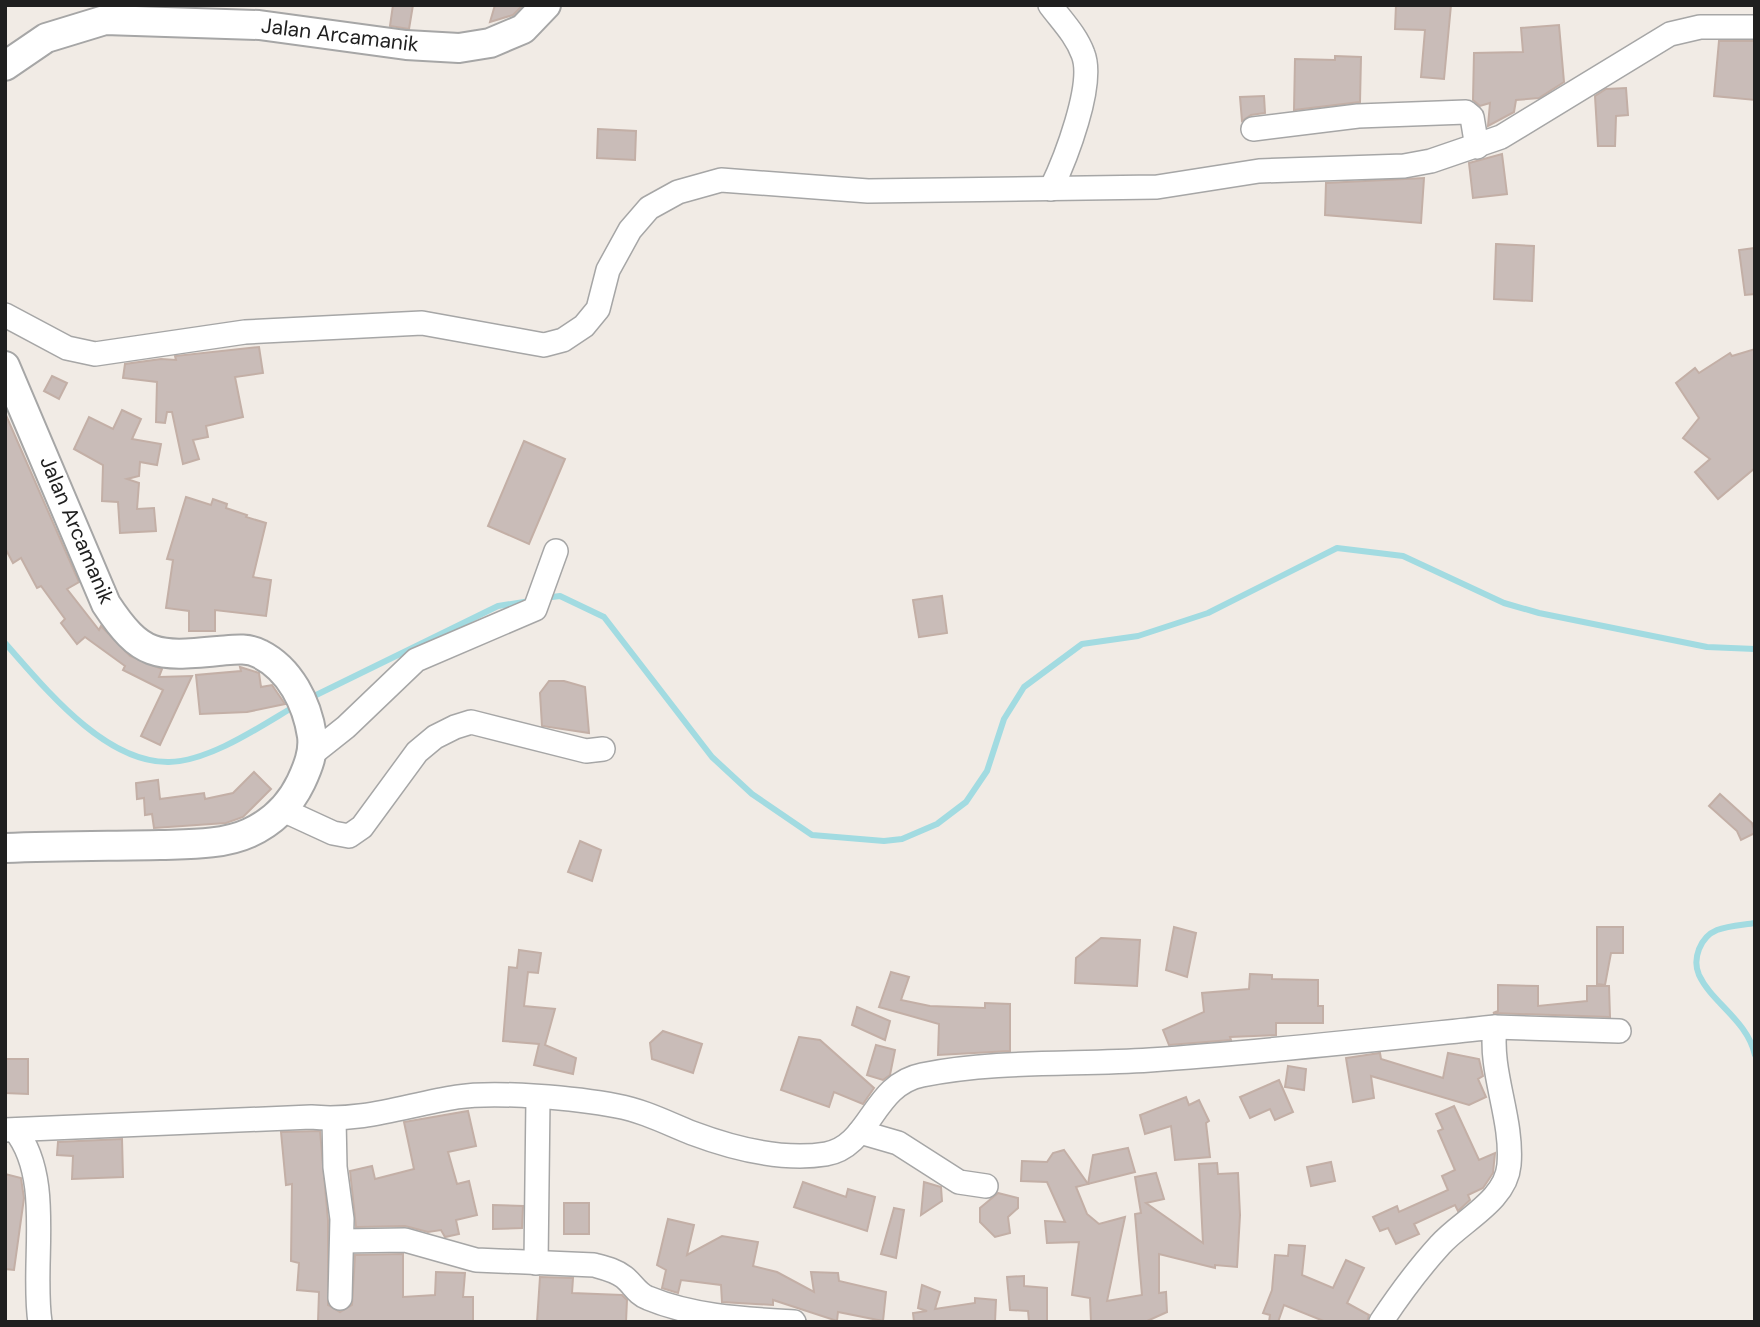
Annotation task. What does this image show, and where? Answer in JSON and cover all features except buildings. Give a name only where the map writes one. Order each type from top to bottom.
[{"type":"street","name":"Jalan Arcamanik","points":[[5,66],[46,38],[105,20],[259,24],[406,45],[459,48],[490,43],[523,29],[546,5]]},
{"type":"street","points":[[1050,5],[1074,35],[1085,57],[1082,101],[1071,146],[1051,189]]},
{"type":"street","points":[[5,315],[67,348],[95,354],[245,332],[422,323],[544,345],[563,340],[584,326],[598,309],[608,270],[630,230],[649,208],[678,192],[721,180],[868,191],[1157,187],[1259,171],[1404,166],[1477,147],[1527,122],[1670,34],[1700,27],[1755,27]]},
{"type":"street","points":[[1253,129],[1358,116],[1466,112],[1472,117],[1477,147]]},
{"type":"street","name":"Jalan Arcamanik","points":[[5,366],[106,604],[125,632],[145,650],[206,652],[239,649],[257,652],[276,664],[296,687],[312,737],[312,754]]},
{"type":"street","points":[[5,848],[223,840],[248,834],[283,810],[300,784],[312,754],[346,727],[416,660],[535,609],[556,551]]},
{"type":"street","points":[[283,810],[333,833],[349,836],[362,827],[417,752],[435,737],[471,722],[586,751],[603,749]]},
{"type":"street","points":[[1381,1322],[1404,1287],[1442,1242],[1497,1192],[1509,1169],[1509,1142],[1493,1044],[1495,1027]]},
{"type":"street","points":[[10,1130],[311,1117],[334,1119],[374,1116],[420,1104],[468,1096],[618,1106],[652,1115],[716,1141],[784,1153],[828,1153],[845,1146],[860,1132],[890,1090],[920,1075],[982,1066],[1147,1060],[1265,1051],[1495,1027],[1619,1031]]},
{"type":"street","points":[[536,1263],[538,1099]]},
{"type":"street","points":[[334,1119],[335,1167],[340,1197],[342,1241],[340,1298]]},
{"type":"street","points":[[10,1130],[31,1156],[38,1208],[36,1297],[40,1322]]},
{"type":"street","points":[[860,1132],[898,1143],[959,1182],[986,1186]]},
{"type":"street","points":[[342,1241],[405,1240],[476,1259],[594,1265],[612,1270],[626,1278],[644,1297],[686,1309],[736,1319],[794,1322]]},
{"type":"waterway","points":[[544,598],[560,596],[604,617],[712,757],[752,794],[812,835],[884,841],[902,839],[937,824],[966,802],[987,771],[1004,719],[1024,687],[1082,644],[1138,636],[1208,613],[1337,548],[1403,556],[1504,603],[1539,613],[1707,647],[1755,649]]},
{"type":"waterway","points":[[308,699],[498,606],[530,601]]},
{"type":"waterway","points":[[5,643],[77,719],[121,750],[145,759],[169,762],[201,756],[235,741],[295,706]]},
{"type":"waterway","points":[[1755,923],[1711,933],[1702,943],[1696,962],[1705,985],[1745,1032],[1755,1055]]}]
